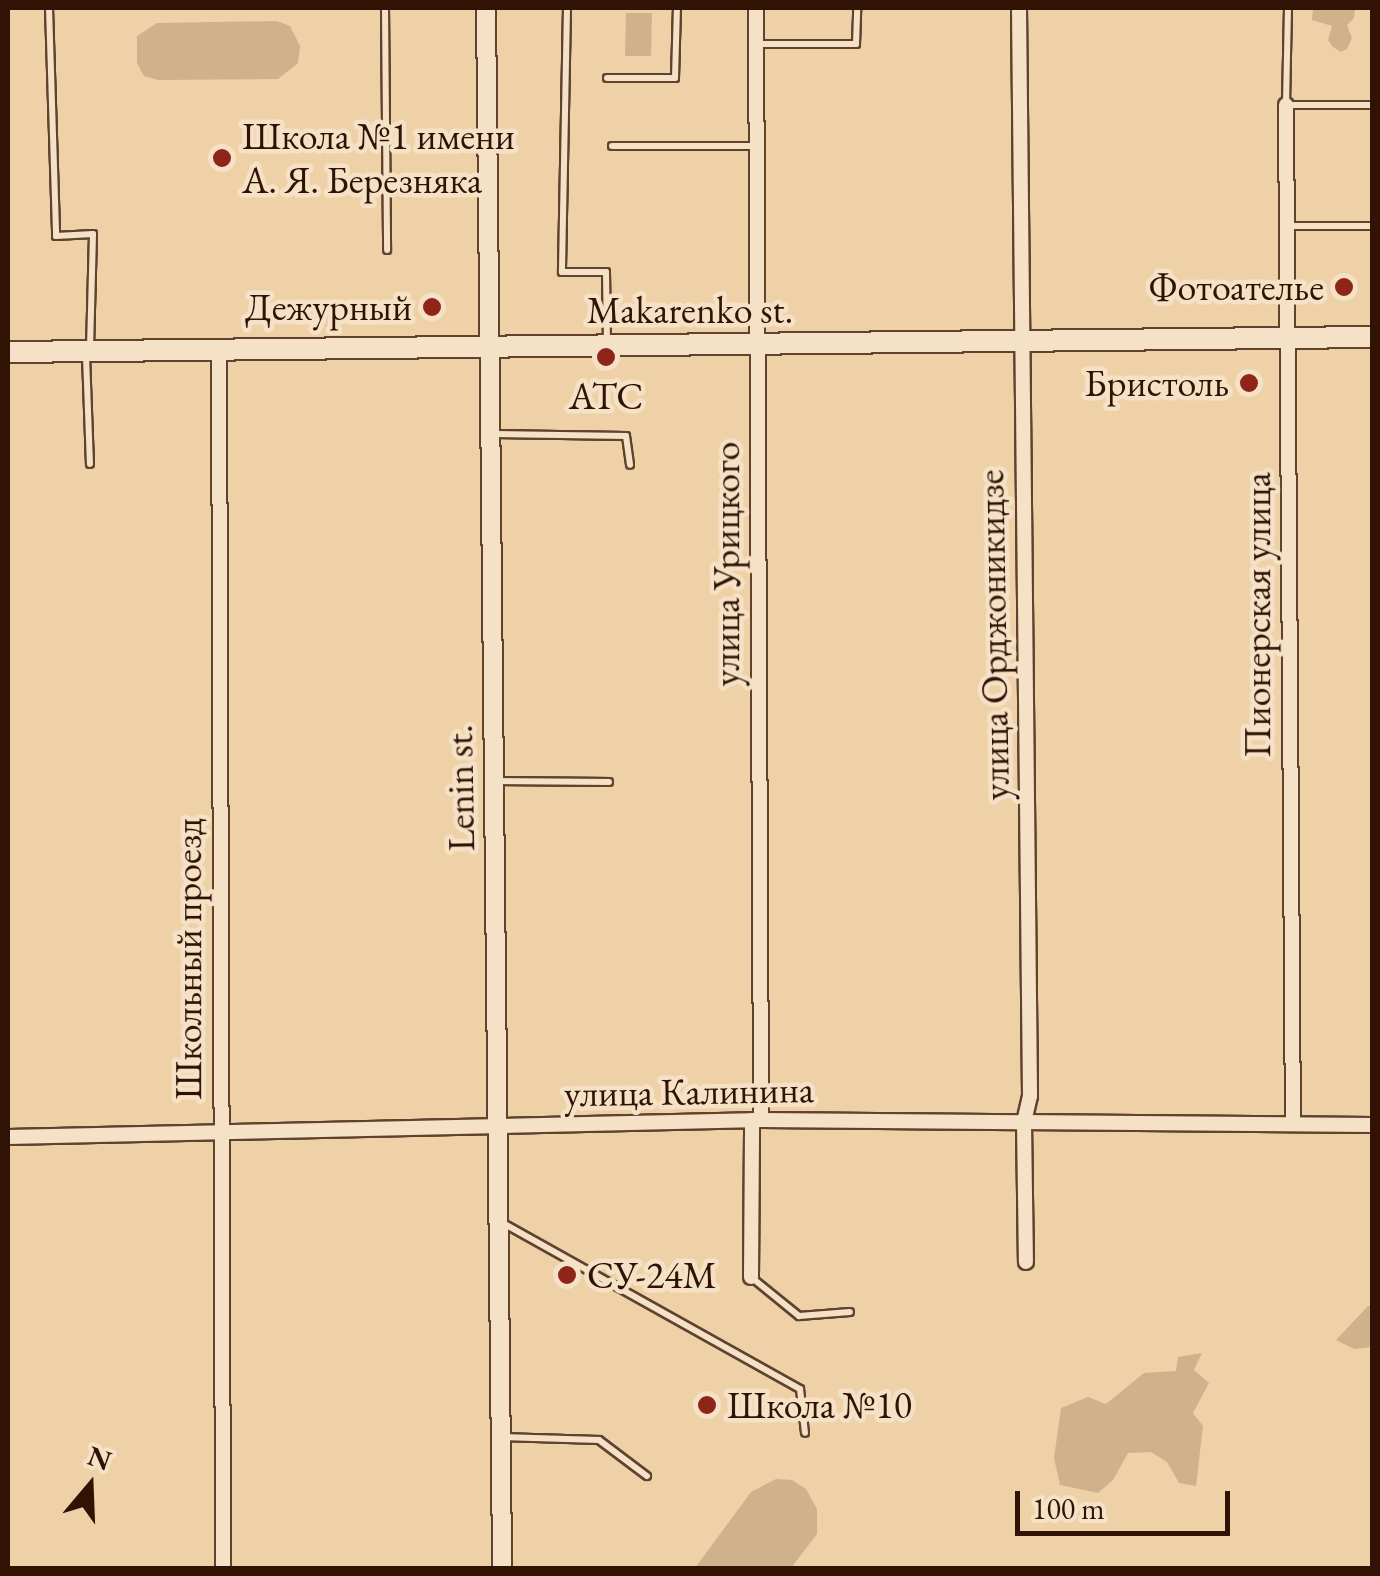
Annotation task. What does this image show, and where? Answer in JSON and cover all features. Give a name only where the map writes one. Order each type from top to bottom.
[{"type":"main road","name":"Makarenko st.","points":[[8,352],[1372,338]]},
{"type":"street","name":"Lenin st.","points":[[486,8],[502,1568]]},
{"type":"street","name":"улица Урицкого","points":[[751,1277],[756,1120],[756,8]]},
{"type":"street","name":"улица Орджоникидзе","points":[[1020,8],[1030,1076],[1024,1122],[1026,1262]]},
{"type":"street","name":"Пионерская улица","points":[[1286,105],[1294,1124]]},
{"type":"street","name":"Школьный проезд","points":[[218,349],[223,1568]]},
{"type":"street","name":"улица Калинина","points":[[8,1137],[756,1120],[1372,1124]]},
{"type":"lane","points":[[49,8],[56,236],[93,234],[88,351],[90,464]]},
{"type":"lane","points":[[385,8],[387,250]]},
{"type":"lane","points":[[567,8],[562,272],[606,272],[607,345]]},
{"type":"lane","points":[[607,78],[675,78],[677,8]]},
{"type":"lane","points":[[755,44],[856,44],[858,8]]},
{"type":"lane","points":[[1288,8],[1286,105],[1372,105]]},
{"type":"lane","points":[[612,146],[755,146]]},
{"type":"lane","points":[[1286,226],[1372,226]]},
{"type":"lane","points":[[488,434],[626,436],[630,465]]},
{"type":"lane","points":[[492,781],[609,782]]},
{"type":"lane","points":[[497,1219],[800,1389],[805,1432]]},
{"type":"lane","points":[[751,1277],[799,1316],[850,1312]]},
{"type":"lane","points":[[500,1437],[599,1440],[647,1476]]},
{"type":"shaded area","points":[[1313,8],[1355,8],[1354,18],[1347,25],[1352,38],[1347,49],[1341,52],[1333,47],[1328,40],[1332,26],[1312,20]]},
{"type":"shaded area","points":[[626,13],[652,13],[651,56],[625,56]]},
{"type":"shaded area","points":[[277,21],[290,26],[300,46],[298,63],[278,79],[158,80],[144,76],[137,63],[137,36],[157,23]]},
{"type":"shaded area","points":[[1372,1306],[1372,1347],[1354,1349],[1336,1340]]},
{"type":"shaded area","points":[[1202,1353],[1194,1370],[1209,1383],[1193,1413],[1203,1426],[1196,1486],[1179,1483],[1167,1462],[1151,1452],[1128,1453],[1113,1480],[1098,1493],[1060,1485],[1054,1458],[1061,1408],[1088,1397],[1106,1404],[1144,1373],[1176,1371],[1178,1357]]},
{"type":"shaded area","points":[[776,1479],[792,1480],[806,1489],[817,1509],[817,1534],[791,1568],[695,1568],[751,1492]]},
{"type":"place","name":"Школа №1 имени А. Я. Березняка","points":[[222,158]]},
{"type":"place","name":"Фотоателье","points":[[1344,287]]},
{"type":"place","name":"Дежурный","points":[[432,307]]},
{"type":"place","name":"АТС","points":[[606,357]]},
{"type":"place","name":"Бристоль","points":[[1249,383]]},
{"type":"place","name":"СУ-24М","points":[[567,1275]]},
{"type":"place","name":"Школа №10","points":[[707,1405]]}]
